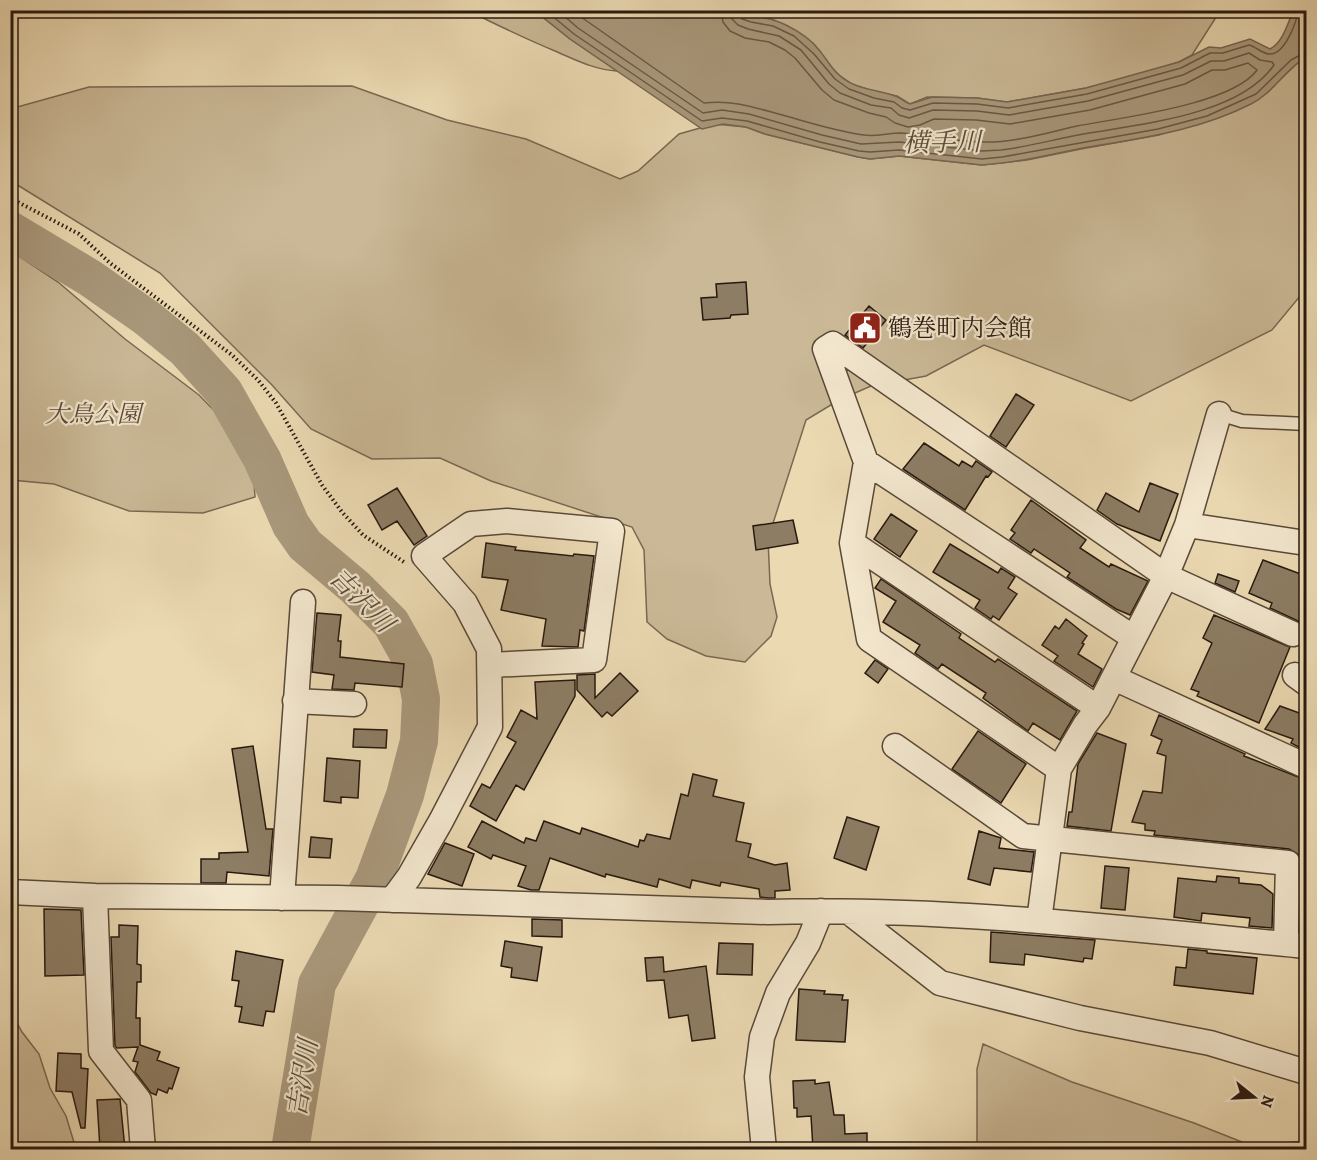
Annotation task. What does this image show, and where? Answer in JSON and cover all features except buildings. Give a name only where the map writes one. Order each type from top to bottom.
[{"type":"street","points":[[1059,769],[869,639],[852,543],[866,462],[825,349],[833,344],[1166,576],[1293,634]]},
{"type":"street","points":[[1039,921],[1059,769],[1098,708],[1166,576],[1187,525],[1219,414]]},
{"type":"street","points":[[866,462],[1134,638]]},
{"type":"street","points":[[392,900],[409,877],[436,831],[490,727],[489,648],[465,603],[424,556],[471,524],[507,521],[612,531],[594,660],[490,665]]},
{"type":"street","points":[[1187,525],[1306,543]]},
{"type":"street","points":[[852,543],[1098,708]]},
{"type":"street","points":[[282,898],[303,602]]},
{"type":"street","points":[[1114,678],[1306,766]]},
{"type":"street","points":[[295,701],[354,704]]},
{"type":"street","points":[[10,892],[95,896],[338,898],[768,912],[849,912],[1039,921],[1296,945],[1288,863],[1023,836],[895,746]]},
{"type":"street","points":[[95,896],[101,1051],[139,1100],[143,1149]]},
{"type":"street","points":[[764,1149],[757,1077],[762,1037],[778,993],[808,943],[821,911]]},
{"type":"street","points":[[849,912],[940,983],[1080,1018],[1210,1043],[1306,1072]]},
{"type":"lane","points":[[1219,414],[1242,421],[1306,424]]},
{"type":"path","points":[[10,198],[79,234],[110,263],[232,355],[258,380],[276,403],[322,485],[342,512],[363,536],[411,567]]},
{"type":"green space","points":[[469,11],[535,11],[570,39],[617,71],[593,67],[578,61]]},
{"type":"green space","points":[[738,11],[1220,11],[1192,55],[1179,62],[1141,74],[1086,88],[1007,102],[977,98],[927,97],[910,104],[897,96],[852,84],[826,62],[819,50],[774,20],[752,17]]},
{"type":"green space","points":[[1306,57],[1306,289],[1272,330],[1131,401],[984,345],[926,376],[871,386],[839,400],[806,420],[768,539],[770,584],[777,617],[771,636],[745,662],[706,656],[667,639],[647,622],[644,550],[632,527],[491,481],[440,458],[372,459],[311,429],[272,385],[160,273],[11,181],[10,109],[89,87],[352,86],[447,120],[526,139],[620,179],[638,171],[679,134],[714,124],[746,127],[765,134],[870,159],[899,156],[982,165],[1027,160],[1159,135],[1250,104],[1267,93],[1295,64]]},
{"type":"green space","name":"大鳥公園","points":[[11,251],[58,282],[125,339],[199,395],[235,432],[253,467],[255,497],[203,513],[129,511],[54,484],[11,480]]},
{"type":"green space","points":[[10,1010],[22,1032],[39,1054],[50,1088],[66,1116],[76,1149],[11,1149]]},
{"type":"green space","points":[[983,1044],[1072,1082],[1194,1123],[1252,1146],[1306,1141],[1306,1149],[977,1149],[977,1069]]},
{"type":"water","name":"横手川","points":[[535,11],[738,11],[791,27],[812,42],[833,69],[845,80],[897,97],[910,104],[932,97],[977,98],[1007,102],[1086,88],[1179,62],[1209,47],[1221,48],[1250,39],[1270,49],[1282,37],[1293,11],[1306,11],[1306,57],[1266,94],[1251,104],[1211,121],[1169,132],[1023,160],[982,165],[899,156],[870,159],[765,134],[746,127],[723,124],[702,129],[570,39]]},
{"type":"waterway","name":"吉沢川","points":[[10,230],[90,278],[147,318],[185,349],[224,392],[262,459],[291,525],[305,545],[355,587],[391,623],[414,664],[421,699],[419,741],[405,795],[374,879],[317,984],[290,1150]]},
{"type":"place","name":"鶴巻町内会館","points":[[865,328]]}]
